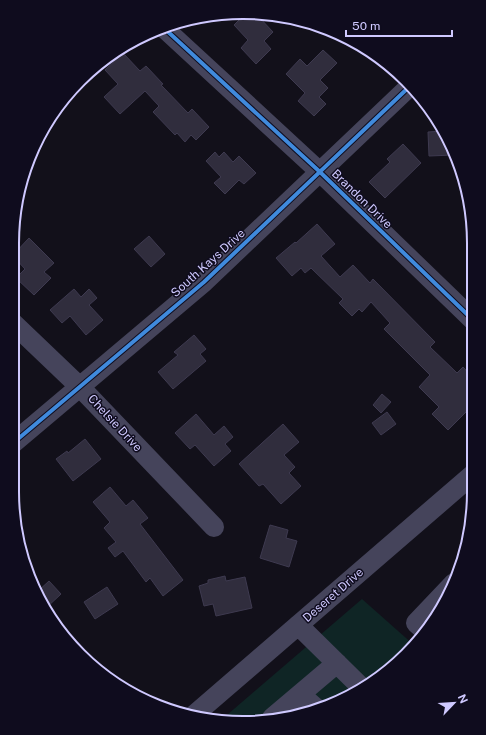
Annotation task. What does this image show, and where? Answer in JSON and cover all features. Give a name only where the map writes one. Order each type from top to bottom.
[{"type":"street","name":"Brandon Drive","points":[[168,32],[320,172],[467,314]]},
{"type":"street","name":"South Kays Drive","points":[[19,438],[204,282],[406,90]]},
{"type":"street","name":"Chelsie Drive","points":[[19,329],[80,387],[214,527]]},
{"type":"street","name":"Deseret Drive","points":[[198,712],[298,625],[467,487]]},
{"type":"street","points":[[421,628],[416,623],[441,597]]},
{"type":"street","points":[[298,625],[358,684]]},
{"type":"street","points":[[278,713],[337,663]]},
{"type":"street","points":[[300,694],[312,705]]},
{"type":"green space","points":[[362,599],[410,641],[379,670],[355,686],[329,699],[287,712],[258,716],[226,716]]},
{"type":"building","points":[[240,19],[261,19],[273,32],[264,41],[271,49],[256,64],[241,48],[248,40],[234,25]]},
{"type":"building","points":[[323,50],[337,63],[320,80],[328,88],[319,97],[326,104],[314,116],[298,101],[305,93],[286,74],[300,59],[307,66]]},
{"type":"building","points":[[124,54],[140,71],[146,66],[163,84],[161,85],[188,113],[192,109],[209,127],[196,140],[191,135],[185,142],[177,133],[175,135],[153,112],[159,106],[145,91],[120,114],[104,97],[118,84],[105,70]]},
{"type":"building","points":[[437,131],[449,155],[429,156],[428,132]]},
{"type":"building","points":[[403,144],[421,163],[385,198],[369,182],[390,162],[387,159]]},
{"type":"building","points":[[215,152],[219,157],[224,152],[233,162],[239,156],[256,173],[244,184],[239,180],[225,194],[214,183],[221,177],[206,161]]},
{"type":"building","points":[[317,224],[335,244],[321,256],[340,277],[353,265],[370,283],[373,279],[435,342],[430,347],[457,373],[463,367],[467,371],[467,411],[448,430],[432,414],[439,407],[419,387],[430,375],[384,329],[390,323],[371,302],[362,312],[359,309],[352,316],[339,303],[343,299],[311,268],[305,273],[301,268],[292,276],[276,258],[295,242],[296,243]]},
{"type":"building","points":[[149,236],[165,254],[151,267],[134,249]]},
{"type":"building","points":[[29,238],[54,263],[44,272],[51,278],[34,295],[19,281],[19,275],[25,269],[19,262],[19,249]]},
{"type":"building","points":[[74,289],[81,297],[89,289],[97,298],[89,305],[103,320],[86,335],[70,316],[62,323],[50,310]]},
{"type":"building","points":[[194,335],[206,349],[200,354],[206,361],[173,389],[158,372],[178,355],[174,352]]},
{"type":"building","points":[[382,394],[391,402],[381,413],[373,405]]},
{"type":"building","points":[[387,412],[396,424],[381,435],[372,423]]},
{"type":"building","points":[[196,414],[214,435],[224,426],[233,437],[225,444],[231,451],[214,466],[195,445],[190,449],[175,433]]},
{"type":"building","points":[[283,424],[299,442],[284,455],[295,467],[289,473],[301,486],[281,504],[263,484],[259,486],[239,464]]},
{"type":"building","points":[[85,439],[101,459],[73,481],[56,459],[67,451],[68,453]]},
{"type":"building","points":[[110,487],[126,506],[133,500],[148,518],[140,524],[183,580],[163,596],[150,578],[146,582],[123,551],[115,557],[108,548],[116,542],[104,528],[110,522],[93,502]]},
{"type":"building","points":[[270,525],[288,530],[286,538],[297,541],[289,567],[260,558]]},
{"type":"building","points":[[225,576],[226,581],[245,577],[252,608],[216,616],[213,604],[204,606],[199,586],[208,583],[208,580]]},
{"type":"building","points":[[49,581],[61,594],[50,605],[41,588]]},
{"type":"building","points":[[107,587],[118,604],[95,619],[84,602]]},
{"type":"cycle path","points":[[168,32],[320,172],[467,314]]},
{"type":"cycle path","points":[[19,438],[204,282],[406,90]]}]
